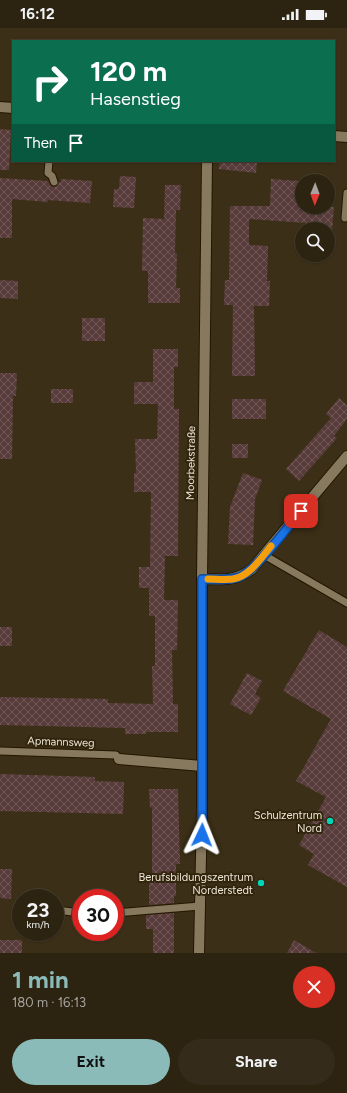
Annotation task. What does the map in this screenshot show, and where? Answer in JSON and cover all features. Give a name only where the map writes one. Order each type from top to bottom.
[{"type":"street","points":[[0,107],[12,108]]},
{"type":"street","points":[[335,136],[347,137]]},
{"type":"street","name":"Moorbekstraße","points":[[199,953],[202,807],[202,579],[207,162]]},
{"type":"street","points":[[202,579],[232,579],[239,577],[252,569],[347,456]]},
{"type":"street","points":[[119,759],[202,766]]},
{"type":"lane","points":[[49,162],[48,173],[52,176],[54,182]]},
{"type":"lane","points":[[345,218],[347,193]]},
{"type":"lane","points":[[264,555],[347,603]]},
{"type":"lane","name":"Apmannsweg","points":[[0,751],[116,755],[119,759]]},
{"type":"lane","points":[[124,912],[200,906]]},
{"type":"building","points":[[0,129],[11,130],[9,170],[0,170]]},
{"type":"building","points":[[220,162],[257,162],[256,173],[219,169]]},
{"type":"building","points":[[120,176],[136,177],[134,208],[113,207],[114,189],[119,189]]},
{"type":"building","points":[[0,178],[48,181],[53,187],[57,186],[59,182],[61,182],[61,179],[92,181],[90,203],[12,199],[12,238],[0,238]]},
{"type":"building","points":[[271,179],[295,181],[295,214],[333,214],[333,222],[295,222],[249,219],[249,245],[268,246],[267,281],[270,281],[269,306],[254,306],[255,376],[232,376],[233,305],[224,305],[225,280],[229,280],[230,206],[270,206]]},
{"type":"building","points":[[165,185],[181,185],[180,210],[176,210],[175,253],[177,253],[176,288],[180,288],[180,303],[148,303],[148,271],[142,271],[143,218],[164,219]]},
{"type":"building","points":[[0,280],[18,281],[18,299],[0,298]]},
{"type":"building","points":[[82,318],[105,318],[105,341],[82,341]]},
{"type":"building","points":[[153,349],[178,349],[178,367],[174,367],[174,409],[179,409],[178,556],[165,556],[164,600],[178,600],[177,650],[172,650],[173,704],[178,704],[178,732],[146,732],[146,734],[125,734],[125,728],[0,725],[0,697],[108,699],[108,703],[153,704],[152,666],[155,666],[155,616],[149,616],[149,588],[139,588],[139,567],[150,567],[151,492],[134,492],[134,473],[136,473],[135,439],[157,439],[158,404],[134,404],[134,382],[153,382]]},
{"type":"building","points":[[0,373],[17,373],[16,396],[13,396],[12,459],[0,459]]},
{"type":"building","points":[[51,389],[73,389],[73,403],[51,403]]},
{"type":"building","points":[[339,398],[347,405],[347,419],[334,436],[337,438],[299,481],[286,469],[331,418],[326,414]]},
{"type":"building","points":[[232,399],[266,399],[266,419],[232,419]]},
{"type":"building","points":[[232,444],[248,444],[248,458],[232,458]]},
{"type":"building","points":[[243,473],[262,480],[255,499],[253,545],[228,544],[230,507]]},
{"type":"building","points":[[0,627],[12,627],[12,646],[0,646]]},
{"type":"building","points":[[319,630],[347,647],[347,887],[308,865],[314,854],[299,845],[326,797],[296,781],[331,719],[283,691]]},
{"type":"building","points":[[247,673],[262,681],[255,694],[261,698],[251,715],[230,704]]},
{"type":"building","points":[[0,774],[95,777],[95,781],[124,782],[123,814],[0,811]]},
{"type":"building","points":[[149,789],[178,789],[180,864],[176,864],[176,896],[174,896],[174,903],[149,905],[149,877],[152,877],[152,807],[150,808]]},
{"type":"building","points":[[0,869],[12,869],[11,899],[0,898]]},
{"type":"building","points":[[174,913],[174,953],[153,953],[153,929],[146,929],[146,915]]},
{"type":"building","points":[[0,940],[22,941],[22,953],[0,953]]},
{"type":"building","points":[[294,940],[316,953],[287,953]]},
{"type":"slow traffic","points":[[208,579],[232,579],[245,574],[252,569],[271,546]]},
{"type":"place","name":"Schulzentrum Nord","points":[[330,821]]},
{"type":"place","name":"Berufsbildungszentrum Norderstedt","points":[[261,883]]},
{"type":"route","points":[[202,835],[202,579],[232,579],[245,574],[252,569],[301,511]]}]
